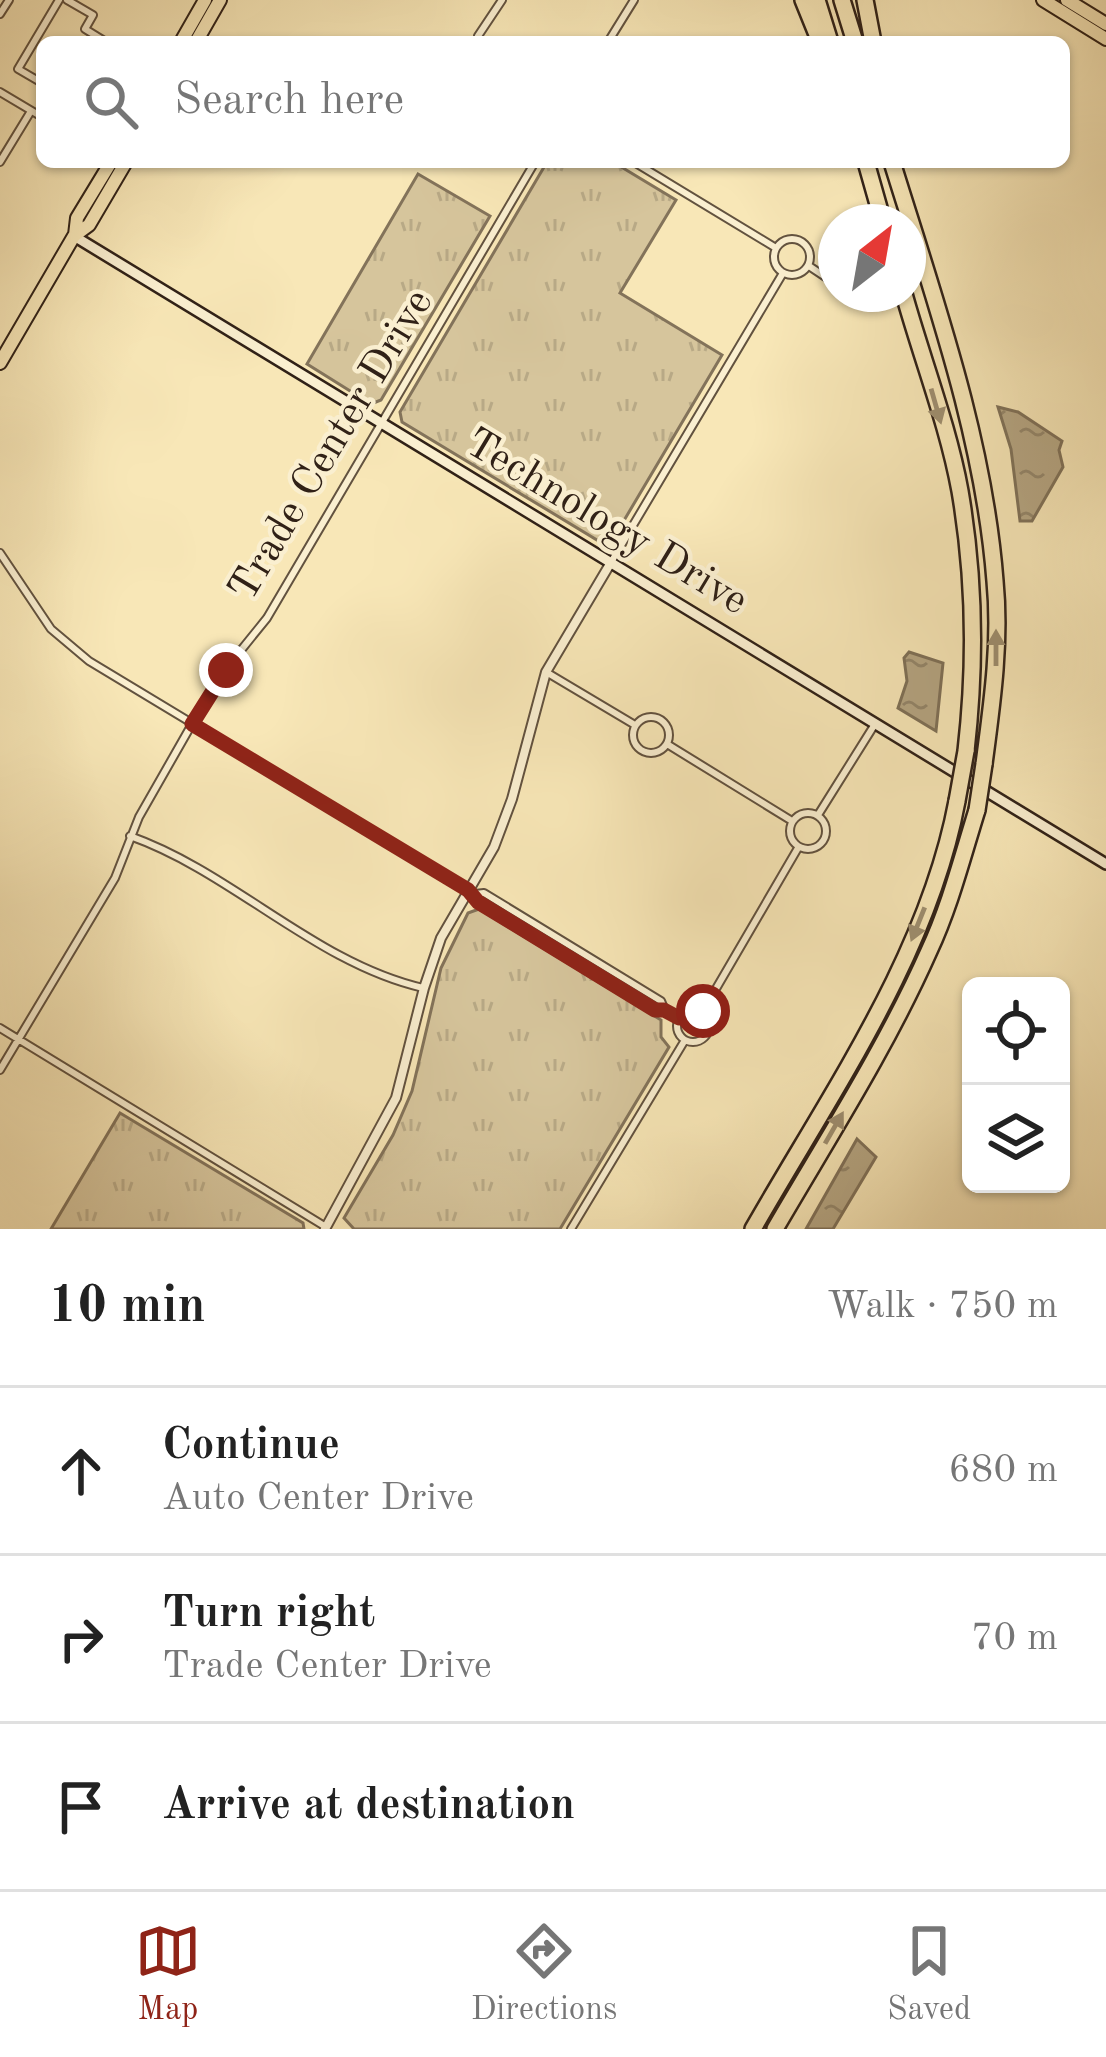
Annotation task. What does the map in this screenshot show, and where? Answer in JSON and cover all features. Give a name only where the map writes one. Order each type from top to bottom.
[{"type":"highway","points":[[803,0],[818,36]]},
{"type":"highway","points":[[817,0],[828,36]]},
{"type":"highway","points":[[842,0],[853,36]]},
{"type":"highway","points":[[865,0],[872,36]]},
{"type":"highway","points":[[868,168],[878,204]]},
{"type":"highway","points":[[775,1229],[894,1023],[947,908],[977,810],[995,680],[996,584],[983,480],[895,168]]},
{"type":"highway","points":[[753,1229],[889,989],[935,879],[966,751],[972,698],[970,559],[959,486],[909,312]]},
{"type":"main road","points":[[184,36],[205,0]]},
{"type":"main road","points":[[199,36],[220,0]]},
{"type":"main road","points":[[1042,0],[1106,39]]},
{"type":"main road","points":[[1066,0],[1106,24]]},
{"type":"main road","points":[[0,363],[74,236],[77,218],[116,168]]},
{"type":"main road","name":"Technology Drive","points":[[74,236],[1106,864]]},
{"type":"street","points":[[0,14],[9,0]]},
{"type":"street","points":[[39,36],[63,0],[93,15],[85,29],[96,36]]},
{"type":"street","points":[[478,36],[502,0]]},
{"type":"street","points":[[612,36],[634,0]]},
{"type":"street","points":[[36,41],[18,68],[36,79]]},
{"type":"street","points":[[0,92],[36,114],[0,162]]},
{"type":"street","name":"Trade Center Drive","points":[[0,1070],[113,882],[130,836],[192,724],[226,670],[267,619],[531,168]]},
{"type":"street","points":[[644,168],[776,248]]},
{"type":"street","points":[[776,248],[791,239],[803,242],[810,254],[808,266],[799,273],[783,273]]},
{"type":"street","points":[[776,248],[775,263],[783,273]]},
{"type":"street","points":[[808,266],[818,272]]},
{"type":"street","points":[[0,1028],[327,1228],[395,1099],[441,938],[494,847],[546,672],[783,273]]},
{"type":"street","points":[[0,553],[36,610],[69,647],[655,1010],[679,1018]]},
{"type":"street","points":[[546,672],[635,725]]},
{"type":"street","points":[[646,716],[660,718],[669,730],[667,744],[656,753],[641,751],[635,744],[635,725],[646,716]]},
{"type":"street","points":[[818,815],[874,724]]},
{"type":"street","points":[[667,744],[792,820]]},
{"type":"street","points":[[792,820],[807,812],[818,815],[827,830],[824,841],[812,849],[798,848]]},
{"type":"street","points":[[792,820],[790,835],[798,848]]},
{"type":"street","points":[[130,836],[172,853],[362,968],[424,988]]},
{"type":"street","points":[[703,1011],[798,848]]},
{"type":"street","points":[[690,1010],[703,1011],[710,1022],[709,1032],[698,1042],[685,1040],[676,1028],[679,1018],[690,1010]]},
{"type":"street","points":[[571,1229],[685,1040]]},
{"type":"green space","points":[[543,168],[623,168],[676,200],[620,293],[722,355],[613,539],[602,543],[402,422],[400,412]]},
{"type":"green space","points":[[418,174],[490,216],[381,400],[371,404],[307,364]]},
{"type":"green space","points":[[479,909],[661,1020],[661,1037],[669,1047],[560,1229],[354,1229],[344,1218],[393,1135],[412,1091],[441,968],[468,913]]},
{"type":"green space","points":[[120,1113],[303,1223],[304,1229],[51,1229]]},
{"type":"water","points":[[998,407],[1018,412],[1062,441],[1063,467],[1032,521],[1020,521],[1011,449]]},
{"type":"water","points":[[909,652],[943,663],[936,731],[898,708],[907,681],[904,658]]},
{"type":"water","points":[[857,1139],[876,1157],[833,1229],[806,1229]]},
{"type":"route","points":[[226,670],[192,724],[475,894],[478,902],[655,1010],[679,1018],[690,1010],[703,1011]]}]
